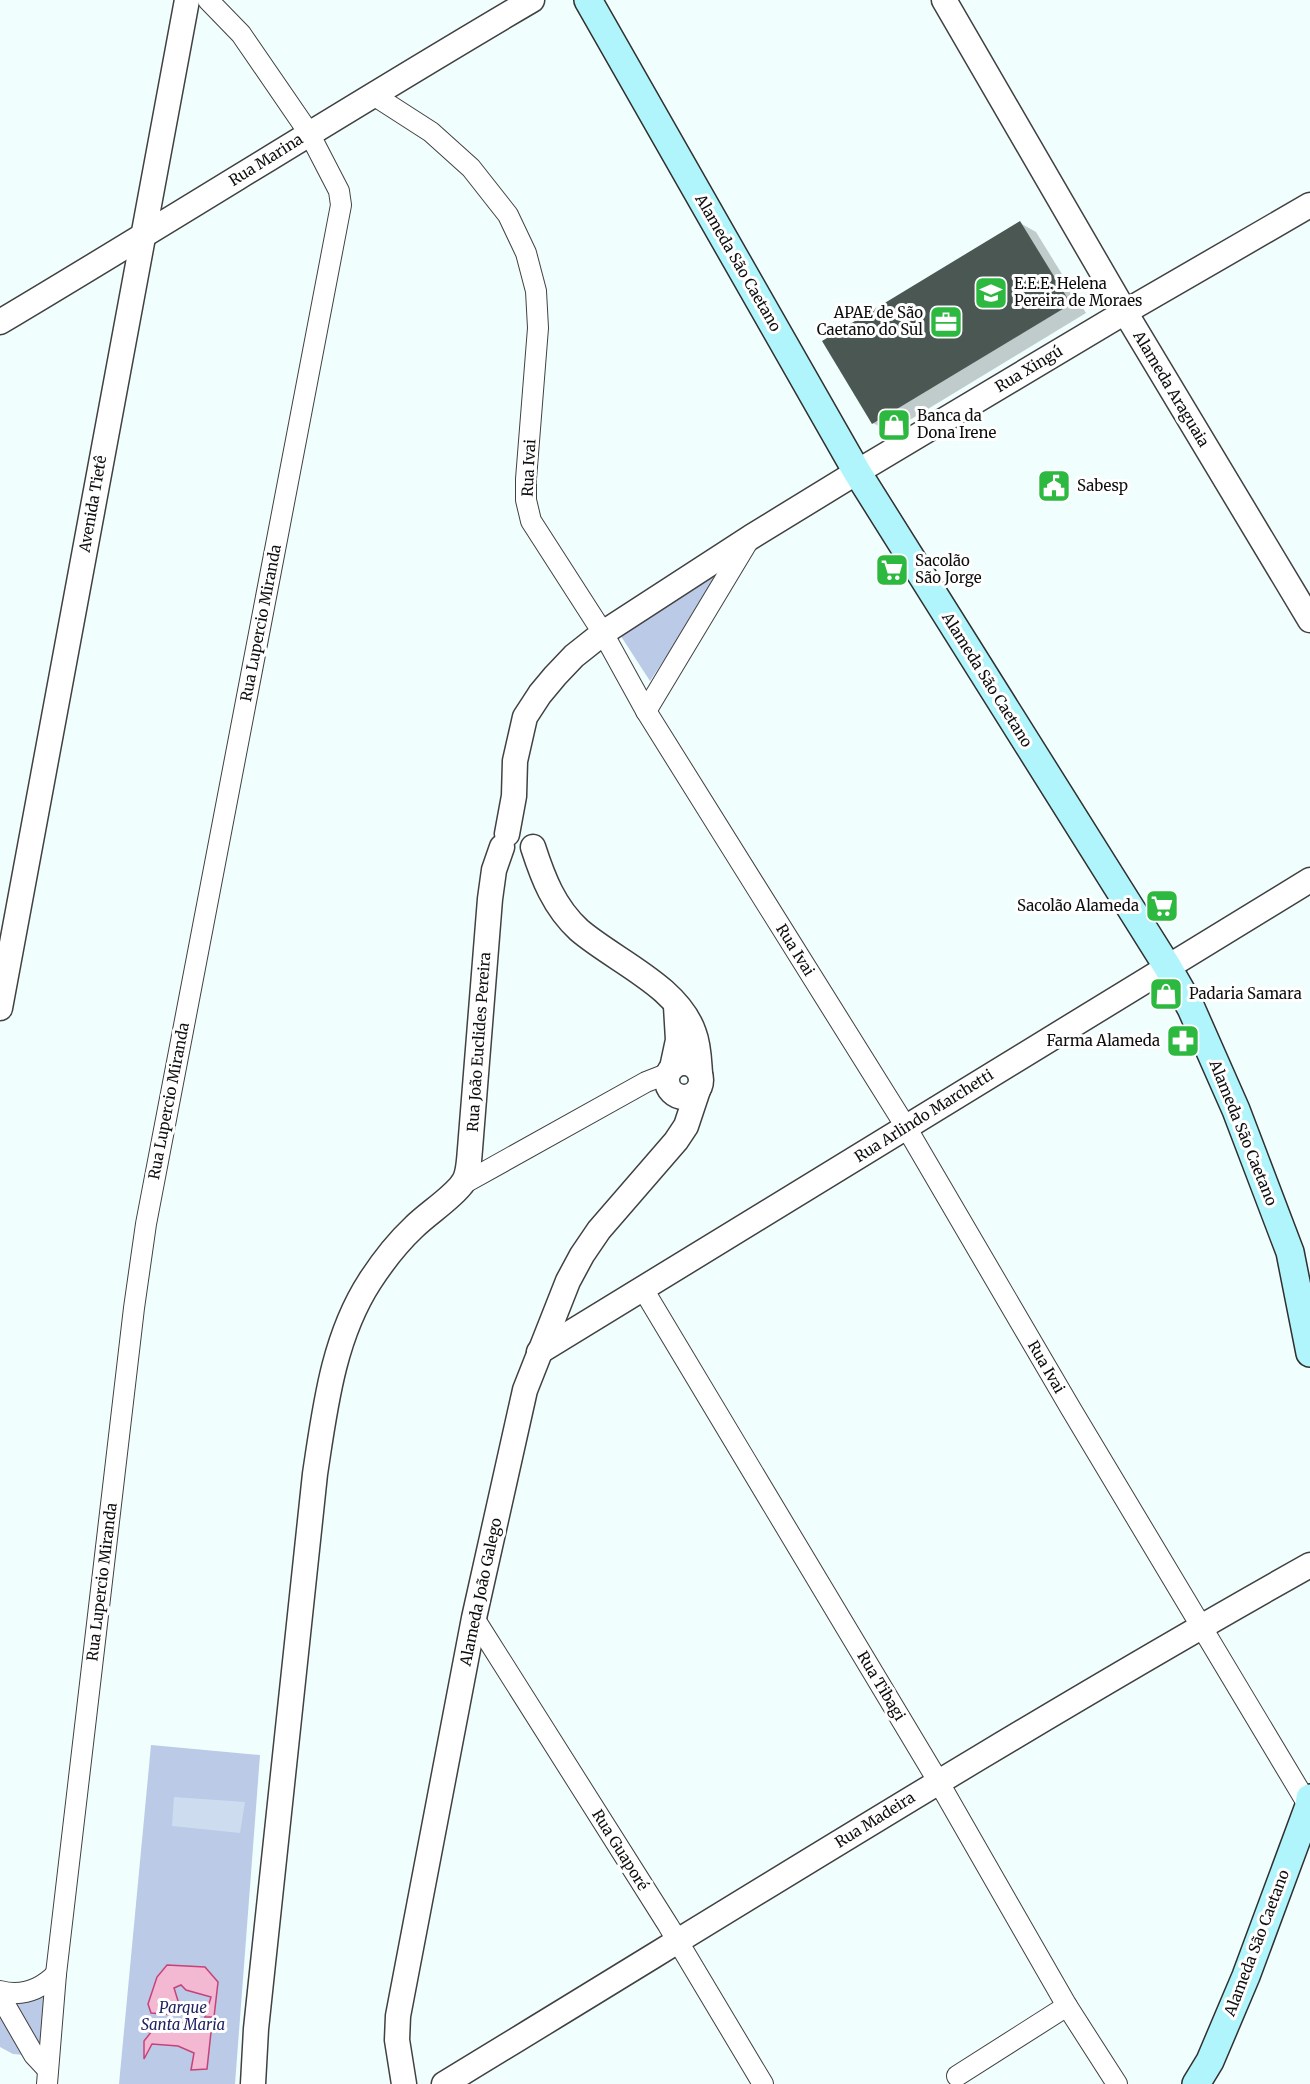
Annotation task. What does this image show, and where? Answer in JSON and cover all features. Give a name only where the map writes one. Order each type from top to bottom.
[{"type":"main road","name":"Alameda São Caetano","points":[[588,0],[857,472],[1167,966],[1191,1008],[1236,1110],[1290,1252],[1310,1353]]},
{"type":"main road","name":"Alameda São Caetano","points":[[1196,2084],[1210,2061],[1246,1976],[1310,1804]]},
{"type":"street","name":"Avenida Tietê","points":[[0,1008],[187,0]]},
{"type":"street","name":"Rua Lupercio Miranda","points":[[48,2077],[56,1974],[134,1308],[146,1224],[341,205],[339,191],[309,133],[241,34],[208,0]]},
{"type":"street","name":"Rua Marina","points":[[0,322],[143,237],[372,94],[532,0]]},
{"type":"street","name":"Alameda Araguaia","points":[[944,0],[1125,312],[1310,620]]},
{"type":"street","name":"Rua Ivai","points":[[372,94],[431,132],[471,168],[508,215],[526,253],[536,291],[538,328],[526,500],[531,521],[603,633],[646,711],[906,1127],[1071,1409],[1310,1804]]},
{"type":"street","name":"Rua Xingú","points":[[603,633],[751,537],[857,472],[1310,204]]},
{"type":"street","name":"Rua Xingú","points":[[646,711],[751,537]]},
{"type":"street","points":[[517,847],[514,796],[515,761],[525,717],[555,676],[574,656],[603,633]]},
{"type":"street","name":"Alameda João Galego","points":[[404,2084],[396,2040],[398,2016],[474,1618],[525,1390],[538,1352],[568,1281],[582,1255],[600,1230],[676,1141],[688,1120],[699,1082],[694,1031],[676,1004],[650,981],[579,930],[517,847]]},
{"type":"street","name":"Rua João Euclides Pereira","points":[[463,1184],[469,1163],[494,870],[517,847]]},
{"type":"street","name":"Rua Arlindo Marchetti","points":[[538,1352],[1310,880]]},
{"type":"street","points":[[676,1004],[678,1040],[671,1080],[678,1123],[676,1141]]},
{"type":"street","points":[[253,2084],[258,2005],[315,1474],[326,1402],[341,1343],[369,1282],[390,1252],[413,1228],[463,1184],[637,1087],[671,1080]]},
{"type":"street","points":[[671,1080],[677,1095],[688,1096],[699,1082]]},
{"type":"street","name":"Rua Tibagi","points":[[643,1289],[938,1781],[1067,2006],[1117,2084]]},
{"type":"street","name":"Rua Madeira","points":[[444,2084],[938,1781],[1310,1565]]},
{"type":"street","name":"Rua Guaporé","points":[[474,1618],[678,1942],[763,2084]]},
{"type":"street","points":[[0,1991],[18,1994],[29,1992],[39,1988],[56,1974]]},
{"type":"street","points":[[0,1996],[48,2077]]},
{"type":"street","points":[[957,2076],[1067,2006]]},
{"type":"green space","points":[[735,552],[650,681],[615,627]]},
{"type":"green space","name":"Parque Santa Maria","points":[[151,1745],[260,1755],[235,2084],[119,2084]]},
{"type":"green space","points":[[45,1991],[41,2049],[13,2002]]},
{"type":"green space","points":[[0,2013],[25,2055],[13,2054],[0,2047]]},
{"type":"shaded area","points":[[174,1797],[245,1802],[240,1833],[172,1826]]},
{"type":"shaded area","points":[[167,1965],[205,1967],[218,1982],[214,2017],[205,2017],[211,1997],[186,1990],[181,1985],[174,1988],[179,2004],[169,2006],[176,2015],[151,2013],[148,2004],[157,1977]]},
{"type":"shaded area","points":[[160,2021],[203,2024],[211,2032],[207,2069],[191,2070],[194,2053],[178,2046],[152,2044],[144,2059],[144,2041]]},
{"type":"building","name":"APAE de São Caetano do Sul","points":[[1020,221],[1071,304],[872,424],[822,341]]},
{"type":"place","name":"E.E.E. Helena Pereira de Moraes","points":[[991,293]]},
{"type":"place","name":"APAE de São Caetano do Sul","points":[[946,322]]},
{"type":"place","name":"Banca da Dona Irene","points":[[894,425]]},
{"type":"place","name":"Sabesp","points":[[1054,486]]},
{"type":"place","name":"Sacolão São Jorge","points":[[892,570]]},
{"type":"place","name":"Sacolão Alameda","points":[[1162,906]]},
{"type":"place","name":"Padaria Samara","points":[[1166,994]]},
{"type":"place","name":"Farma Alameda","points":[[1183,1041]]}]
